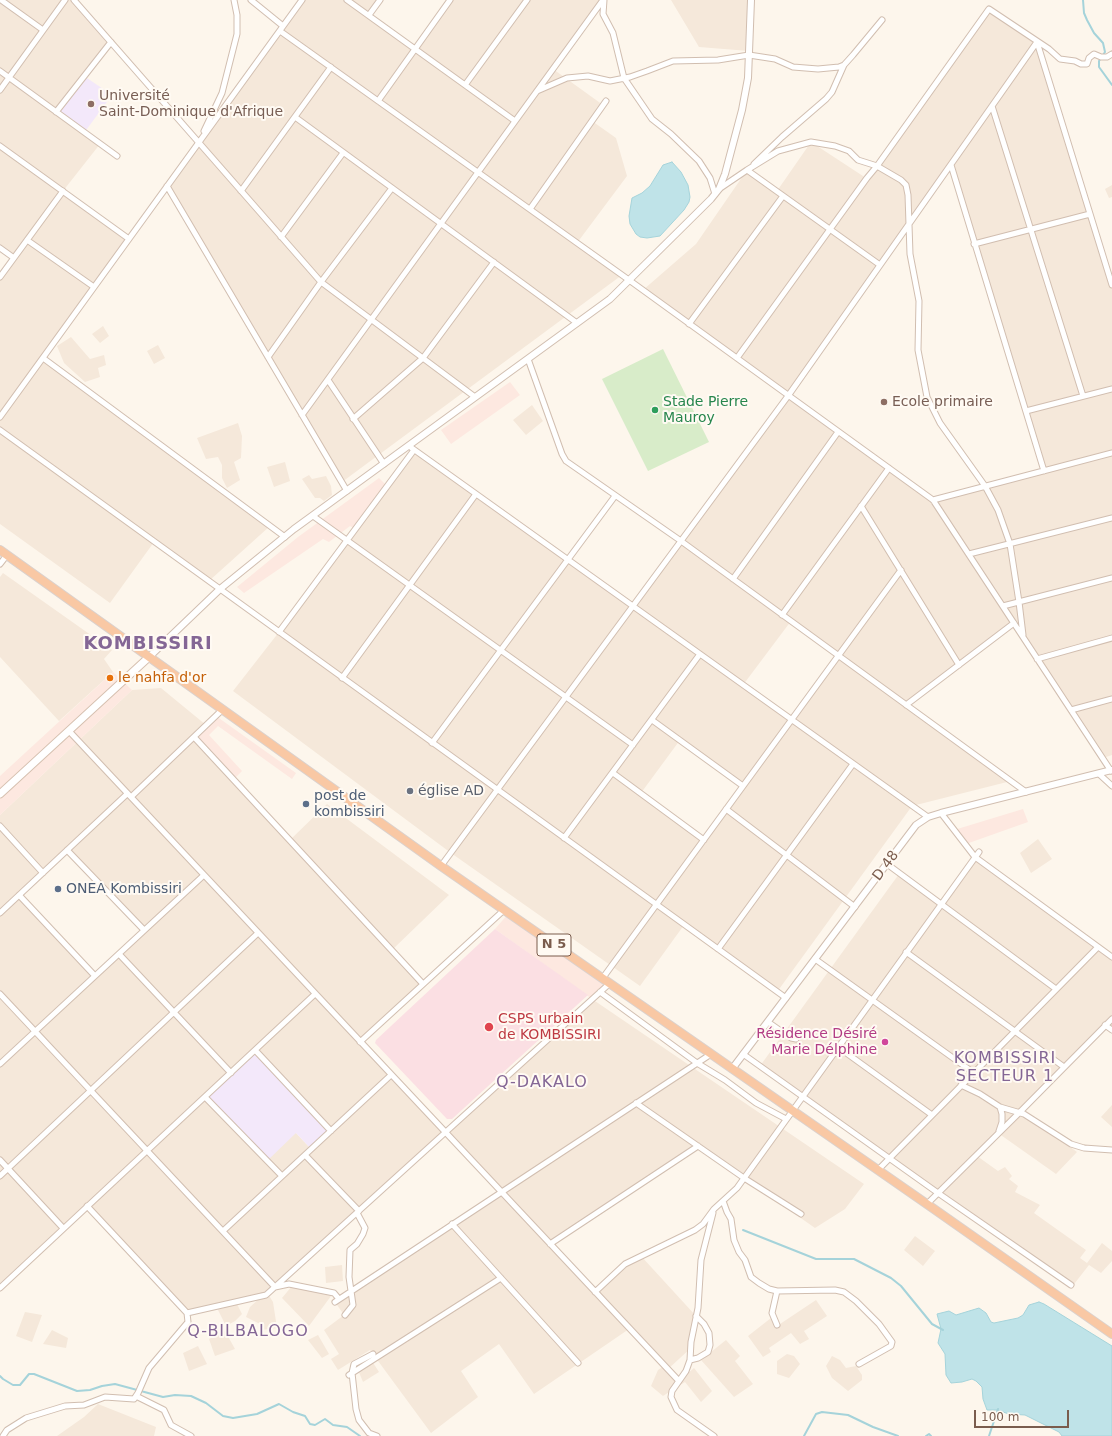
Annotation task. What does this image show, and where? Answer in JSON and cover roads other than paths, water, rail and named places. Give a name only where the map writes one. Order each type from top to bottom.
[{"type":"highway","name":"N 5","points":[[0,550],[441,866],[1112,1334]]},
{"type":"main road","points":[[0,794],[149,657]]},
{"type":"street","points":[[1,0],[43,30]]},
{"type":"street","points":[[0,90],[65,0]]},
{"type":"street","points":[[74,0],[321,282],[475,397]]},
{"type":"street","points":[[199,142],[222,93],[236,34],[237,15],[234,0]]},
{"type":"street","points":[[251,0],[282,28],[331,67],[933,500],[1112,771]]},
{"type":"street","points":[[0,417],[302,0]]},
{"type":"street","points":[[348,0],[515,121]]},
{"type":"street","points":[[369,15],[380,0]]},
{"type":"street","points":[[378,101],[450,0]]},
{"type":"street","points":[[465,85],[527,0]]},
{"type":"street","points":[[603,0],[603,14],[613,34],[624,78],[652,119],[671,134],[699,161],[717,192]]},
{"type":"street","points":[[302,415],[603,0]]},
{"type":"street","points":[[717,192],[724,174],[742,110],[748,78],[752,0]]},
{"type":"street","points":[[737,358],[989,9],[1049,49],[1060,60],[1075,61],[1082,64],[1087,64],[1089,58],[1094,54],[1107,57],[1112,54]]},
{"type":"street","points":[[747,170],[832,92],[844,65],[882,20]]},
{"type":"street","points":[[56,112],[111,42]]},
{"type":"street","points":[[441,866],[788,396],[1037,42]]},
{"type":"street","points":[[1037,42],[1112,285]]},
{"type":"street","points":[[537,91],[567,78],[588,76],[610,80],[624,78],[647,72],[673,60],[718,60],[749,55],[775,58],[792,67],[818,69],[839,67],[844,65]]},
{"type":"street","points":[[241,191],[331,67]]},
{"type":"street","points":[[0,71],[116,156]]},
{"type":"street","points":[[530,209],[606,101]]},
{"type":"street","points":[[992,106],[1083,396]]},
{"type":"street","points":[[295,117],[577,323]]},
{"type":"street","points":[[149,657],[220,589],[285,537],[384,464],[411,448],[475,397],[610,299],[717,192],[747,170],[778,152],[811,142],[835,146],[849,151],[858,160],[877,166],[901,180],[906,185],[908,195],[910,254],[919,301],[918,350],[927,397],[940,423],[985,486],[998,510],[1010,544],[1023,636]]},
{"type":"street","points":[[0,146],[129,239]]},
{"type":"street","points":[[282,237],[343,153]]},
{"type":"street","points":[[951,165],[1044,471]]},
{"type":"street","points":[[747,170],[880,265]]},
{"type":"street","points":[[167,186],[347,491]]},
{"type":"street","points":[[268,357],[321,282],[392,188]]},
{"type":"street","points":[[0,277],[63,191]]},
{"type":"street","points":[[689,324],[783,196]]},
{"type":"street","points":[[974,244],[1090,214]]},
{"type":"street","points":[[27,240],[94,287]]},
{"type":"street","points":[[0,248],[14,258]]},
{"type":"street","points":[[353,419],[423,358],[494,262]]},
{"type":"street","points":[[43,358],[285,537]]},
{"type":"street","points":[[528,359],[562,454],[566,461],[681,541],[1026,792]]},
{"type":"street","points":[[328,380],[384,464]]},
{"type":"street","points":[[1026,411],[1112,389]]},
{"type":"street","points":[[0,430],[786,998]]},
{"type":"street","points":[[733,579],[838,432]]},
{"type":"street","points":[[411,448],[928,817]]},
{"type":"street","points":[[279,632],[347,540],[411,448]]},
{"type":"street","points":[[933,500],[1112,452]]},
{"type":"street","points":[[782,615],[888,468]]},
{"type":"street","points":[[342,678],[476,494]]},
{"type":"street","points":[[432,743],[615,496]]},
{"type":"street","points":[[861,506],[959,665]]},
{"type":"street","points":[[313,516],[633,745]]},
{"type":"street","points":[[969,554],[1112,518]]},
{"type":"street","points":[[0,564],[7,555]]},
{"type":"street","points":[[187,1313],[266,1295],[600,992],[656,905],[901,570]]},
{"type":"street","points":[[1003,606],[1112,578]]},
{"type":"street","points":[[906,705],[1014,623]]},
{"type":"street","points":[[1038,659],[1112,638]]},
{"type":"street","points":[[564,838],[700,654]]},
{"type":"street","points":[[1071,710],[1112,699]]},
{"type":"street","points":[[0,913],[67,850],[194,737],[222,710]]},
{"type":"street","points":[[652,720],[743,786]]},
{"type":"street","points":[[69,731],[679,1381]]},
{"type":"street","points":[[194,737],[423,984]]},
{"type":"street","points":[[718,949],[853,764]]},
{"type":"street","name":"D 48","points":[[732,1069],[916,825],[928,817],[941,813],[1112,771]]},
{"type":"street","points":[[613,773],[704,840]]},
{"type":"street","points":[[1099,774],[1112,786]]},
{"type":"street","points":[[726,809],[855,907]]},
{"type":"street","points":[[941,813],[975,857],[1112,957]]},
{"type":"street","points":[[0,826],[43,872]]},
{"type":"street","points":[[67,850],[144,930]]},
{"type":"street","points":[[595,1292],[625,1264],[694,1230],[703,1224],[714,1209],[737,1188],[979,852]]},
{"type":"street","points":[[887,864],[1056,989]]},
{"type":"street","points":[[0,1064],[204,875]]},
{"type":"street","points":[[19,895],[95,976]]},
{"type":"street","points":[[360,1042],[504,910]]},
{"type":"street","points":[[0,1176],[258,933]]},
{"type":"street","points":[[878,1170],[1098,947]]},
{"type":"street","points":[[906,952],[1064,1067]]},
{"type":"street","points":[[119,954],[230,1073]]},
{"type":"street","points":[[815,959],[974,1073]]},
{"type":"street","points":[[600,992],[697,1063],[725,1080],[756,1103],[786,1120]]},
{"type":"street","points":[[0,994],[275,1287]]},
{"type":"street","points":[[0,1288],[315,994]]},
{"type":"street","points":[[927,1204],[1112,1019]]},
{"type":"street","points":[[768,1022],[791,1038],[796,1039]]},
{"type":"street","points":[[1105,1025],[1112,1030]]},
{"type":"street","points":[[838,1047],[932,1115]]},
{"type":"street","points":[[255,1050],[331,1131]]},
{"type":"street","points":[[275,1287],[289,1284],[334,1293],[337,1300],[711,1054]]},
{"type":"street","points":[[743,1054],[938,1193],[1071,1285]]},
{"type":"street","points":[[222,1231],[392,1075]]},
{"type":"street","points":[[961,1086],[980,1094],[1000,1108],[1020,1112],[1071,1144],[1084,1148],[1106,1151],[1112,1150]]},
{"type":"street","points":[[205,1097],[282,1176]]},
{"type":"street","points":[[636,1103],[744,1178],[801,1214]]},
{"type":"street","points":[[998,1133],[1002,1122],[1000,1108]]},
{"type":"street","points":[[550,1244],[698,1146]]},
{"type":"street","points":[[306,1154],[358,1212],[365,1228],[357,1244],[350,1250],[349,1277],[353,1305],[345,1315]]},
{"type":"street","points":[[0,1160],[63,1228]]},
{"type":"street","points":[[723,1200],[731,1219],[734,1240],[752,1277],[769,1289],[777,1291],[835,1290],[844,1292],[856,1301],[879,1324],[892,1342],[891,1346],[859,1364]]},
{"type":"street","points":[[3,1436],[7,1430],[26,1418],[65,1406],[84,1405],[105,1397],[134,1399],[148,1368],[188,1322],[187,1313],[87,1206]]},
{"type":"street","points":[[714,1209],[701,1260],[700,1290],[691,1342],[690,1360],[686,1371],[672,1391],[671,1397],[677,1410],[714,1436]]},
{"type":"street","points":[[452,1224],[578,1364]]},
{"type":"street","points":[[350,1374],[501,1278]]},
{"type":"street","points":[[777,1291],[772,1313],[777,1325]]},
{"type":"street","points":[[690,1360],[698,1358],[708,1352],[710,1345],[709,1333],[704,1324],[696,1316]]},
{"type":"street","points":[[373,1354],[354,1364],[350,1374],[359,1420],[369,1433],[378,1436]]},
{"type":"street","points":[[137,1395],[164,1410],[171,1424],[191,1436]]},
{"type":"water","points":[[672,162],[681,172],[688,185],[690,197],[689,202],[684,210],[660,236],[647,238],[640,237],[636,234],[630,224],[629,216],[632,198],[642,193],[650,186],[663,165]]},
{"type":"water","points":[[1039,1302],[1112,1346],[1112,1436],[1062,1436],[1059,1432],[1025,1415],[1009,1414],[997,1410],[987,1410],[983,1399],[982,1387],[976,1381],[972,1379],[951,1383],[946,1375],[945,1354],[938,1343],[941,1329],[937,1314],[949,1311],[956,1315],[979,1308],[986,1313],[991,1322],[994,1323],[1018,1318],[1023,1315],[1029,1305]]},
{"type":"waterway","points":[[1083,0],[1084,13],[1087,20],[1094,33],[1103,43],[1105,52],[1099,61],[1099,67],[1112,85]]},
{"type":"waterway","points":[[743,1230],[816,1259],[854,1259],[891,1278],[901,1286],[932,1324],[943,1330]]},
{"type":"waterway","points":[[0,1376],[13,1385],[20,1385],[29,1374],[34,1374],[77,1391],[90,1390],[115,1384],[163,1397],[175,1395],[191,1396],[206,1403],[223,1416],[233,1418],[257,1414],[279,1404],[293,1412],[305,1416],[310,1424],[315,1425],[325,1419],[333,1425],[347,1427],[360,1436]]},
{"type":"waterway","points":[[989,1436],[998,1409]]},
{"type":"waterway","points":[[804,1436],[816,1414],[822,1412],[848,1415],[873,1427],[898,1436]]},
{"type":"waterway","points":[[926,1436],[929,1434],[931,1436]]},
{"type":"place","name":"Université Saint-Dominique d'Afrique","points":[[91,104]]},
{"type":"place","name":"Ecole primaire","points":[[884,402]]},
{"type":"place","name":"Stade Pierre Mauroy","points":[[655,410]]},
{"type":"place","name":"le nahfa d'or","points":[[110,678]]},
{"type":"place","name":"église AD","points":[[410,791]]},
{"type":"place","name":"post de kombissiri","points":[[306,804]]},
{"type":"place","name":"ONEA Kombissiri","points":[[58,889]]},
{"type":"place","name":"CSPS urbain de KOMBISSIRI","points":[[489,1027]]},
{"type":"place","name":"Résidence Désiré Marie Délphine","points":[[885,1042]]},
{"type":"district","name":"KOMBISSIRI","points":[[148,644]]},
{"type":"district","name":"KOMBISSIRI SECTEUR 1","points":[[1005,1068]]},
{"type":"district","name":"Q-DAKALO","points":[[542,1083]]},
{"type":"district","name":"Q-BILBALOGO","points":[[248,1332]]}]
